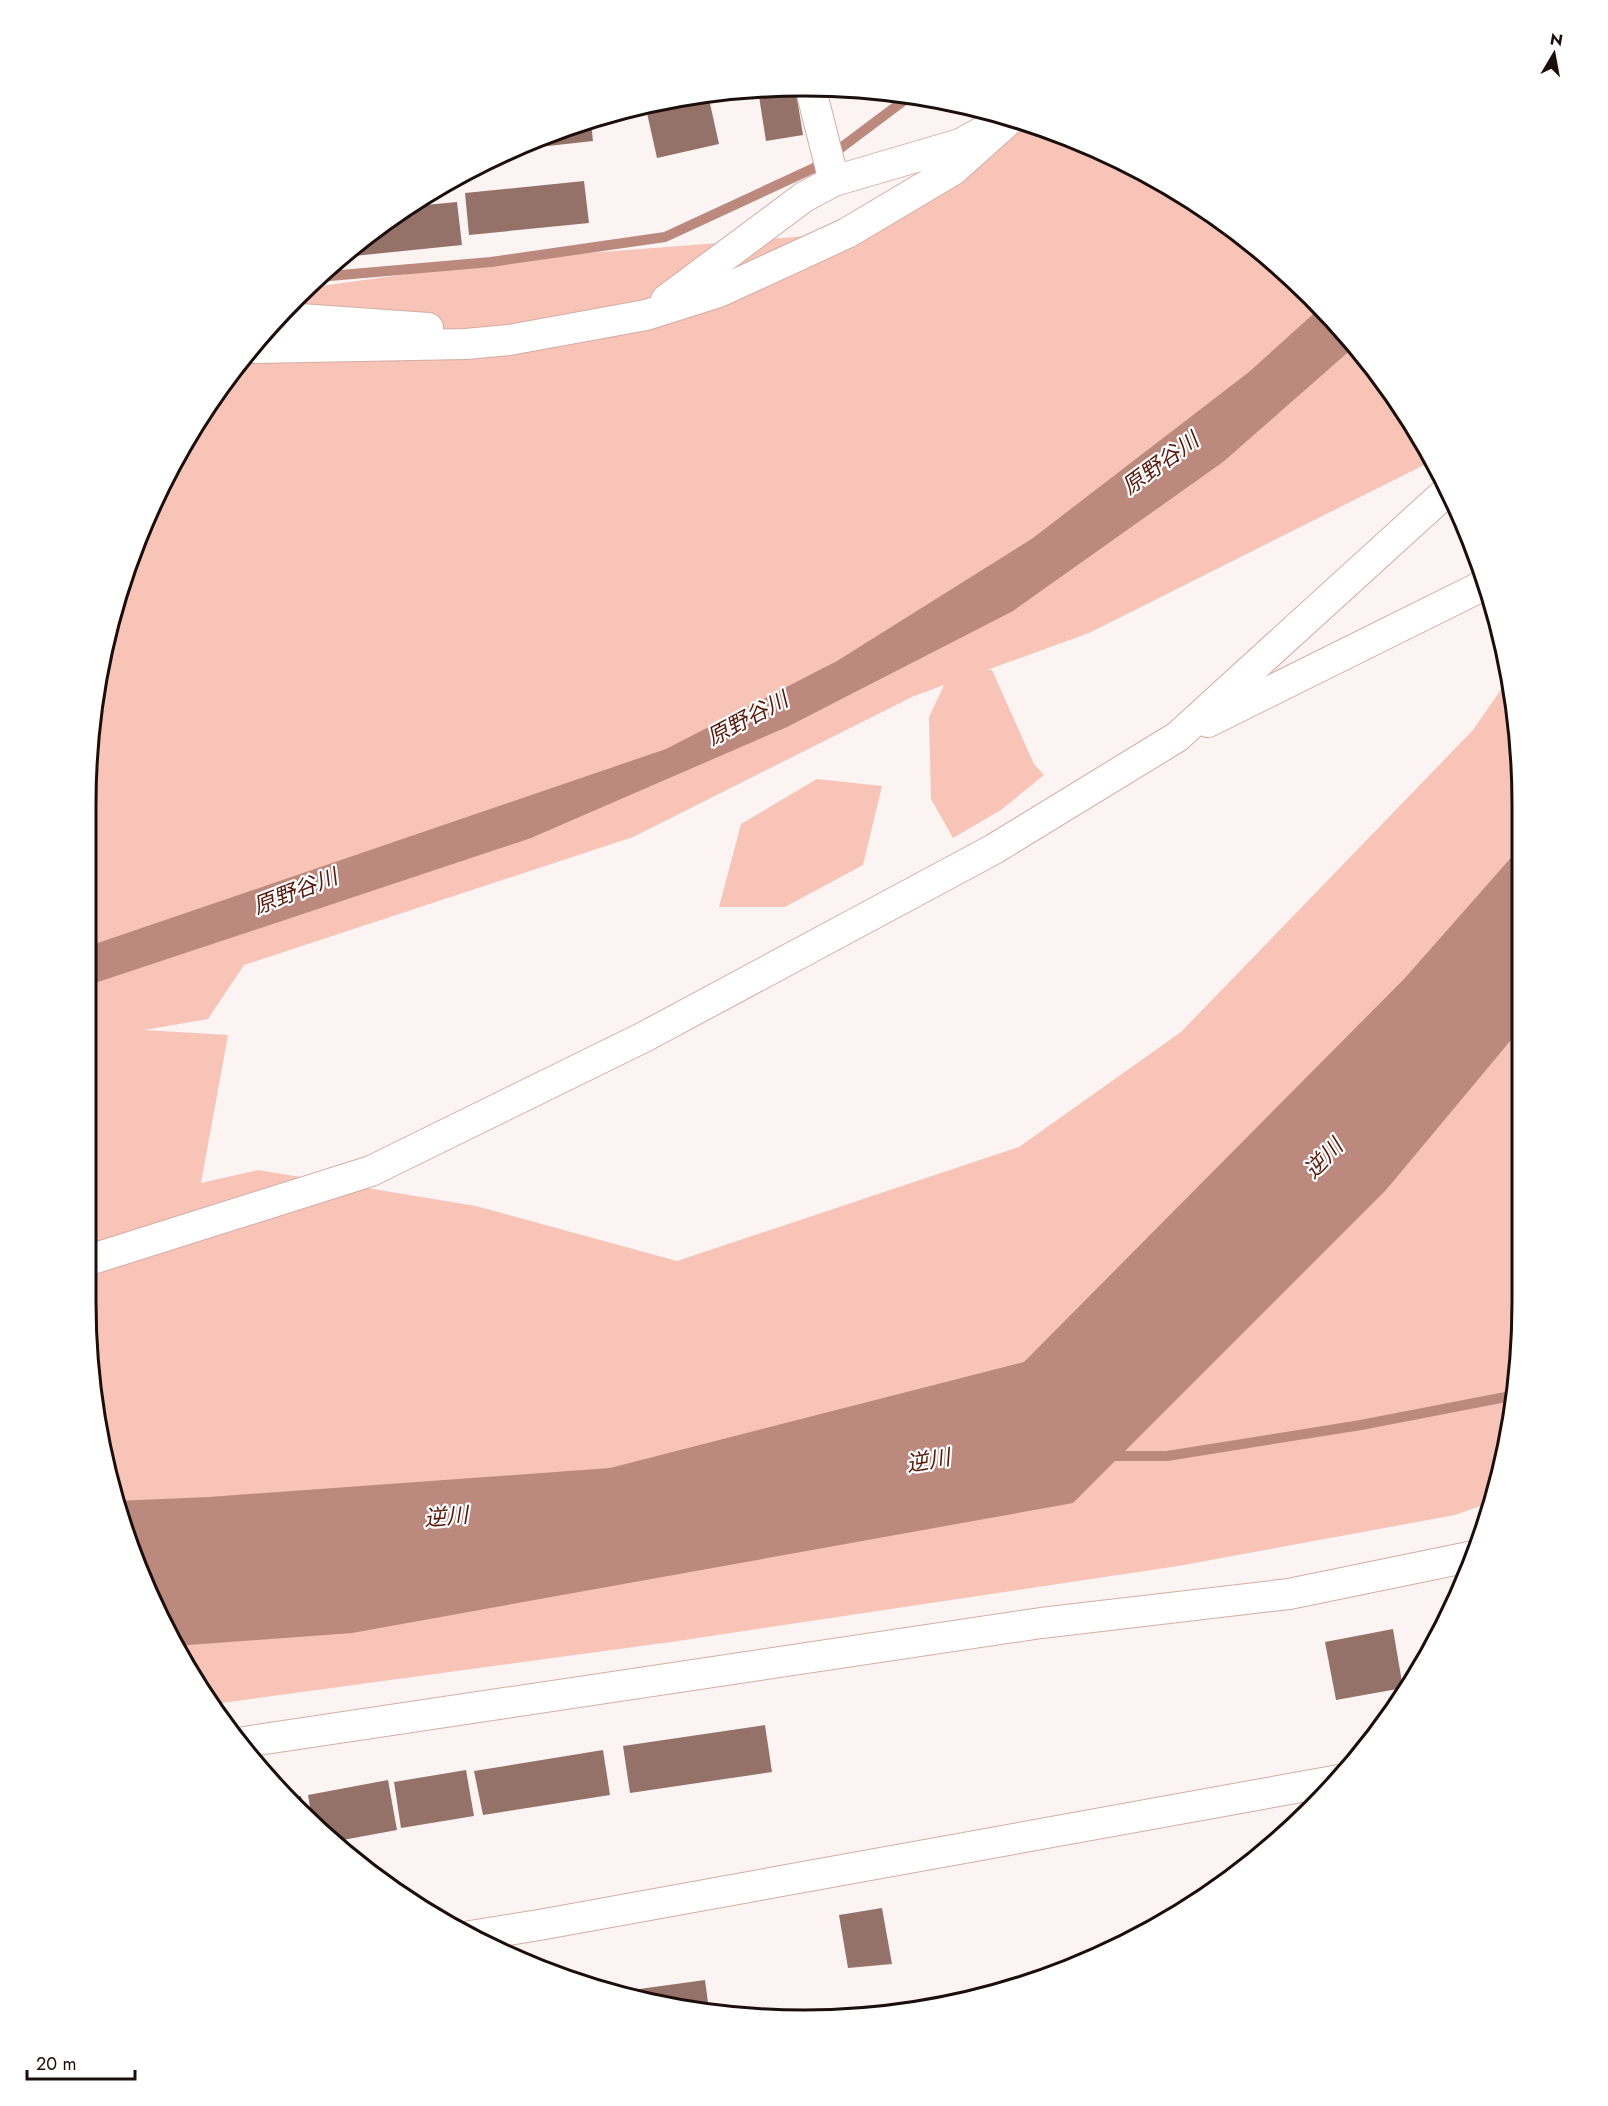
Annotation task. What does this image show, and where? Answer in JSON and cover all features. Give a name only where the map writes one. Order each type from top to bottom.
[{"type":"street","points":[[813,96],[834,181]]},
{"type":"street","points":[[646,315],[804,197],[834,181],[960,144],[999,124]]},
{"type":"street","points":[[263,348],[466,344],[509,340],[646,315],[719,292],[847,233],[952,170],[1002,125]]},
{"type":"street","points":[[291,316],[427,327],[466,344]]},
{"type":"street","points":[[1177,737],[1441,496]]},
{"type":"street","points":[[96,1258],[371,1171],[644,1037],[994,849],[1177,737],[1477,587]]},
{"type":"street","points":[[249,1741],[1041,1623],[1289,1594],[1464,1558]]},
{"type":"street","points":[[484,1933],[1317,1789]]},
{"type":"shaded area","points":[[999,124],[1075,150],[1117,169],[1197,215],[1271,272],[1305,303],[1366,373],[1393,411],[1425,465],[1089,633],[987,670],[992,670],[1034,764],[1044,775],[1001,810],[953,838],[931,799],[929,717],[944,685],[914,696],[633,837],[244,965],[208,1019],[144,1030],[228,1035],[201,1183],[258,1170],[476,1206],[677,1261],[1019,1147],[1181,1032],[1473,730],[1502,688],[1506,712],[1512,804],[1512,1302],[1506,1394],[1498,1440],[1482,1506],[1455,1515],[1178,1566],[671,1642],[221,1703],[169,1615],[134,1530],[120,1485],[110,1440],[102,1394],[98,1348],[96,1302],[96,804],[98,758],[102,712],[120,621],[150,533],[169,491],[215,411],[272,337],[322,286],[524,258],[847,233]]},
{"type":"shaded area","points":[[817,779],[882,786],[863,865],[785,907],[719,907],[741,824]]},
{"type":"water","name":"原野谷川","points":[[1314,313],[1348,352],[1223,462],[1013,611],[787,727],[531,838],[96,983],[96,944],[666,749],[837,661],[1033,538],[1249,372]]},
{"type":"water","name":"逆川","points":[[1512,857],[1512,1039],[1386,1190],[1073,1503],[352,1633],[185,1645],[169,1615],[150,1573],[125,1501],[209,1497],[610,1468],[1024,1362],[1405,978]]},
{"type":"building","points":[[797,96],[803,135],[766,141],[759,98]]},
{"type":"building","points":[[710,102],[719,144],[657,158],[647,114]]},
{"type":"building","points":[[592,129],[593,141],[542,147]]},
{"type":"building","points":[[584,181],[589,223],[469,235],[465,193]]},
{"type":"building","points":[[457,202],[462,245],[357,256],[373,242],[428,205]]},
{"type":"building","points":[[1393,1629],[1402,1681],[1397,1689],[1336,1700],[1325,1642]]},
{"type":"building","points":[[765,1725],[772,1772],[630,1793],[623,1746]]},
{"type":"building","points":[[603,1750],[610,1795],[483,1815],[474,1771]]},
{"type":"building","points":[[466,1770],[474,1816],[401,1828],[394,1782]]},
{"type":"building","points":[[388,1780],[397,1830],[344,1840],[310,1810],[308,1795]]},
{"type":"building","points":[[882,1908],[892,1964],[848,1968],[839,1915]]},
{"type":"building","points":[[705,1980],[708,2003],[666,1996],[636,1989]]},
{"type":"waterway","points":[[333,276],[491,262],[665,237],[814,168],[901,103]]},
{"type":"waterway","points":[[1108,1456],[1167,1456],[1361,1425],[1505,1397]]}]
